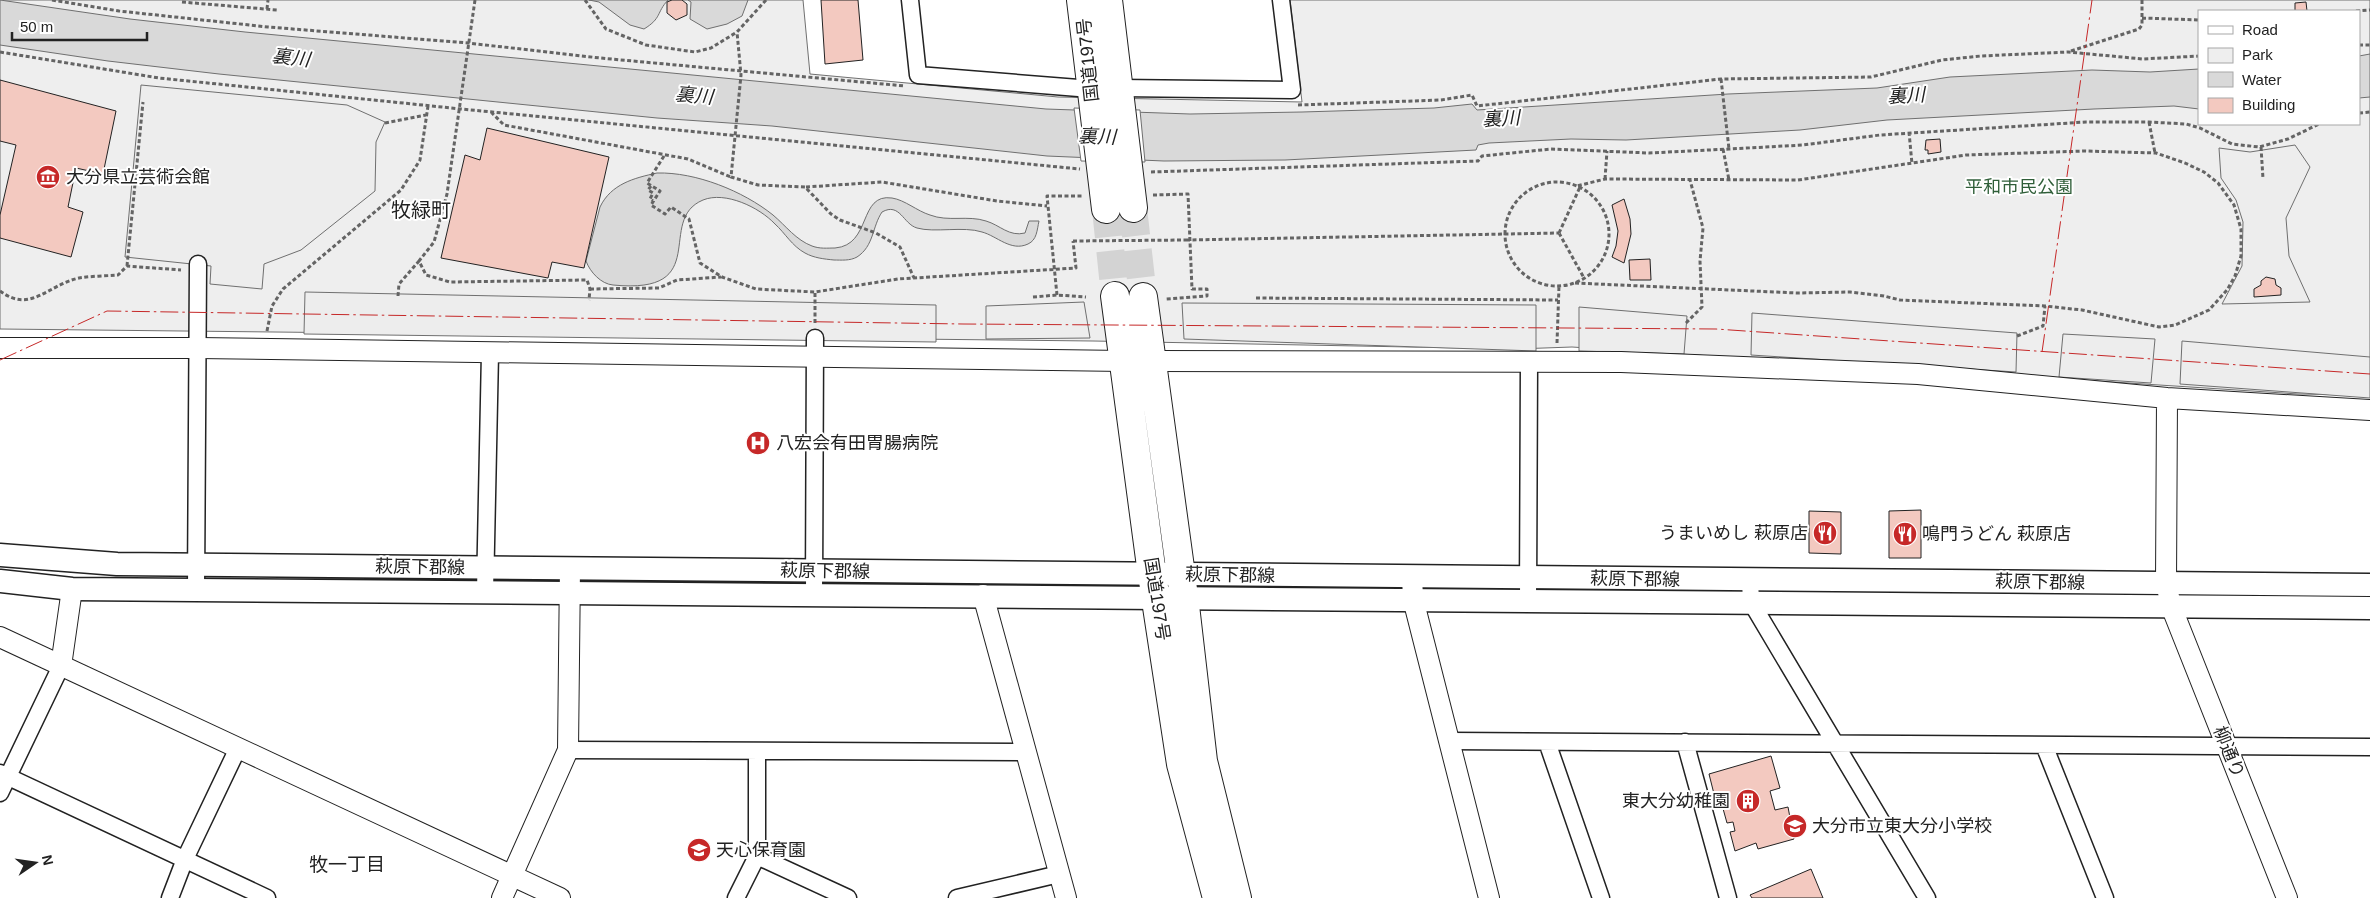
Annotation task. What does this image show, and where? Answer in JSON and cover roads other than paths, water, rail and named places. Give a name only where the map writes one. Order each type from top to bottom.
[{"type":"highway","name":"国道197号","points":[[1081,0],[1092,97],[1093,168],[1097,202]]},
{"type":"highway","name":"国道197号","points":[[1108,0],[1120,98],[1136,169],[1133,208]]},
{"type":"highway","name":"国道197号","points":[[1115,296],[1181,764],[1217,898]]},
{"type":"highway","name":"国道197号","points":[[1152,298],[1153,361],[1203,760],[1237,898]]},
{"type":"main road","name":"萩原下郡線","points":[[0,554],[108,564],[814,571],[1155,586],[1412,576],[2370,585]]},
{"type":"main road","name":"萩原下郡線","points":[[0,581],[72,589],[983,595],[1155,586]]},
{"type":"main road","name":"萩原下郡線","points":[[1182,586],[1413,599],[2370,608]]},
{"type":"street","points":[[910,0],[918,75],[1092,97]]},
{"type":"street","points":[[1120,98],[1292,90],[1281,0]]},
{"type":"street","points":[[194,268],[198,348],[196,590]]},
{"type":"street","points":[[0,348],[198,348],[490,353],[815,347],[1124,361]]},
{"type":"street","points":[[814,594],[815,347]]},
{"type":"street","points":[[486,592],[490,353]]},
{"type":"street","points":[[1153,361],[1621,362],[1918,374],[2167,398],[2370,410]]},
{"type":"street","points":[[1528,600],[1529,362]]},
{"type":"street","name":"柳通り","points":[[2167,398],[2166,584],[2171,606],[2287,898]]},
{"type":"street","points":[[502,898],[568,750],[570,568]]},
{"type":"street","points":[[1412,576],[1413,599],[1489,898]]},
{"type":"street","points":[[1750,580],[1752,602],[1834,744],[1927,898]]},
{"type":"street","points":[[0,793],[4,775],[62,666],[72,589]]},
{"type":"street","points":[[983,595],[1066,898]]},
{"type":"street","points":[[0,637],[560,898]]},
{"type":"street","points":[[1448,741],[2370,747]]},
{"type":"street","points":[[1547,742],[1601,898]]},
{"type":"street","points":[[1685,742],[1728,898]]},
{"type":"street","points":[[2044,745],[2105,898]]},
{"type":"street","points":[[170,898],[185,859],[238,748]]},
{"type":"street","points":[[568,750],[1026,752]]},
{"type":"street","points":[[736,898],[757,856],[757,751]]},
{"type":"street","points":[[4,775],[267,898]]},
{"type":"street","points":[[757,856],[848,898]]},
{"type":"street","points":[[957,898],[1059,874]]},
{"type":"water","name":"裏川","points":[[0,0],[130,19],[245,32],[1046,109],[1190,114],[1434,108],[1472,104],[1477,110],[1728,94],[1877,88],[1950,77],[2092,70],[2150,72],[2198,69],[2198,109],[2174,106],[2094,109],[1887,120],[1800,130],[1626,140],[1571,139],[1489,143],[1478,145],[1476,150],[1285,160],[1164,161],[1047,156],[772,126],[657,118],[219,74],[108,61],[0,45]]},
{"type":"water","points":[[589,0],[668,0],[656,18],[644,29],[630,25],[599,2]]},
{"type":"water","points":[[688,0],[748,0],[742,16],[727,24],[707,29],[690,19],[691,2]]},
{"type":"water","points":[[2370,54],[2370,97],[2360,98],[2360,56]]},
{"type":"water","points":[[657,173],[687,176],[733,191],[761,206],[801,240],[821,248],[835,248],[847,245],[855,238],[874,203],[881,199],[897,199],[937,217],[979,219],[1009,232],[1019,234],[1025,233],[1029,221],[1039,221],[1033,240],[1028,244],[1016,246],[975,230],[917,228],[912,226],[897,212],[888,210],[882,212],[870,242],[863,253],[851,259],[834,260],[808,255],[800,250],[768,218],[751,207],[731,199],[712,198],[703,200],[689,210],[683,223],[678,254],[673,268],[663,279],[644,285],[613,285],[600,280],[590,269],[586,261],[600,207],[617,187],[640,177]]},
{"type":"tunnel","points":[[1133,208],[1143,297]]},
{"type":"tunnel","points":[[1106,209],[1115,296]]},
{"type":"place","name":"大分県立芸術会館","points":[[48,177]]},
{"type":"place","name":"八宏会有田胃腸病院","points":[[758,443]]},
{"type":"place","name":"うまいめし 萩原店","points":[[1825,533]]},
{"type":"place","name":"鳴門うどん 萩原店","points":[[1905,534]]},
{"type":"place","name":"東大分幼稚園","points":[[1748,801]]},
{"type":"place","name":"大分市立東大分小学校","points":[[1795,826]]},
{"type":"place","name":"天心保育園","points":[[699,850]]},
{"type":"district","name":"牧緑町","points":[[421,210]]},
{"type":"district","name":"牧一丁目","points":[[347,864]]},
{"type":"park label","name":"平和市民公園","points":[[2019,187]]}]
